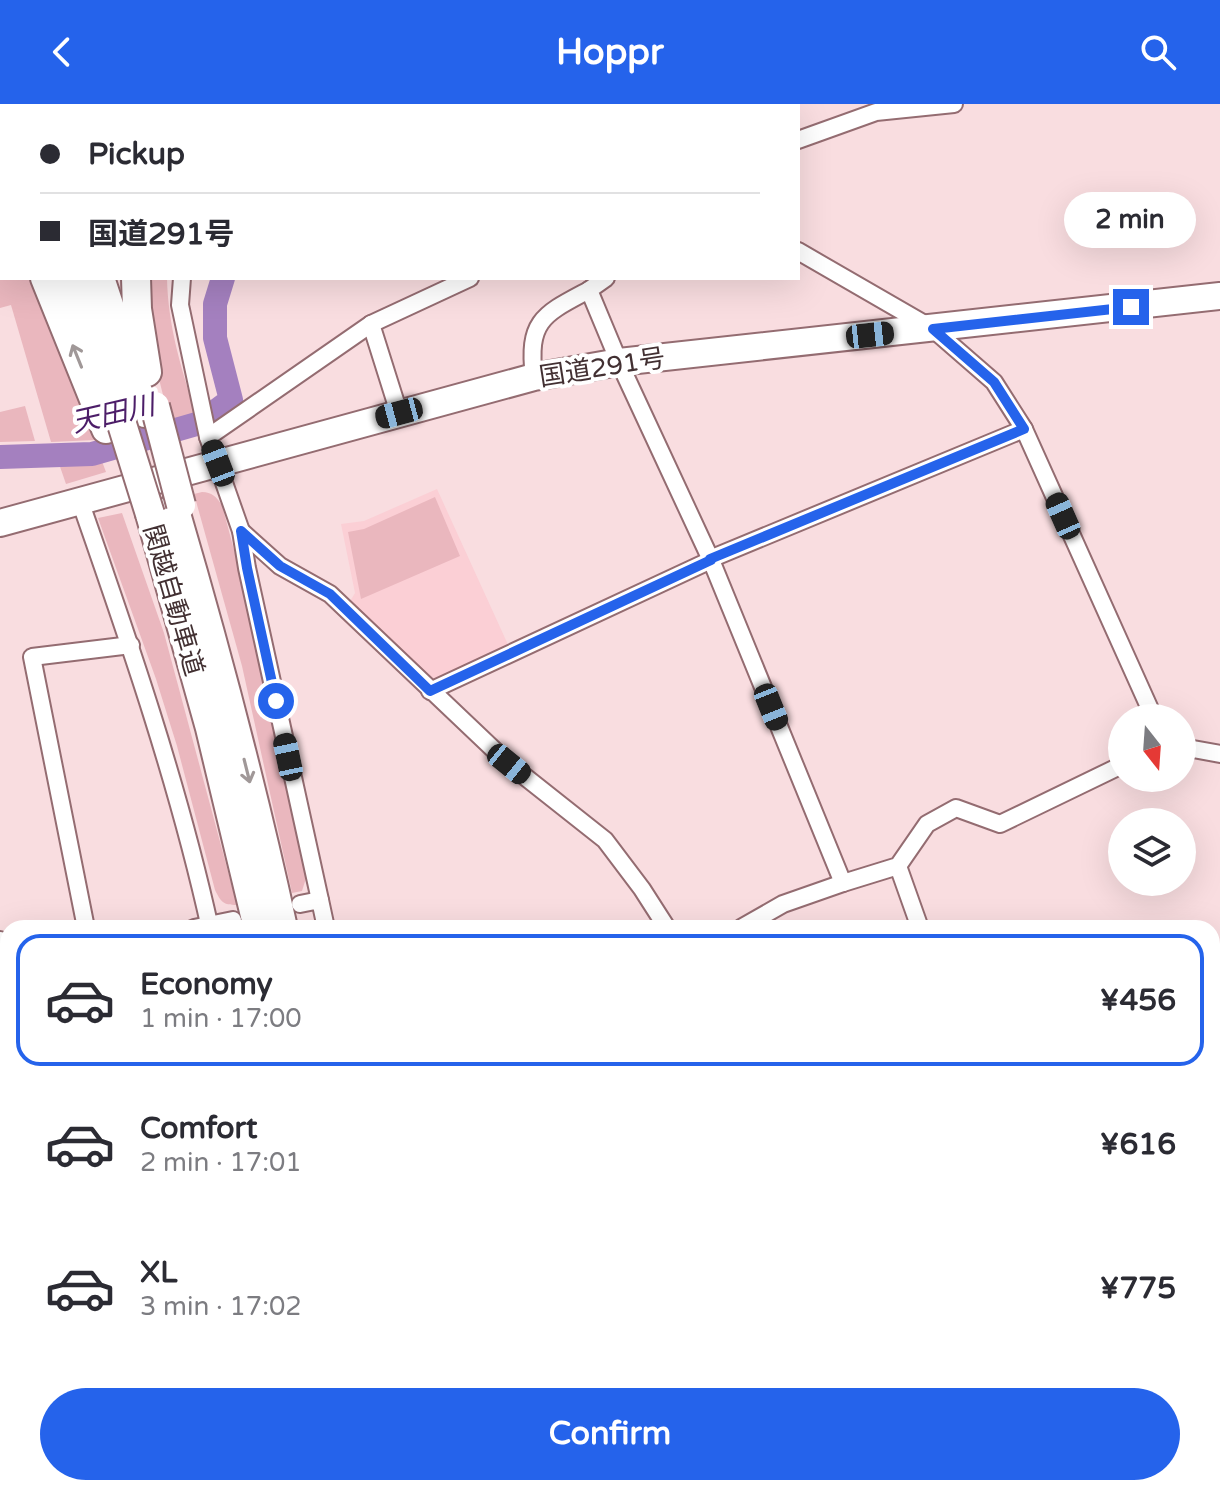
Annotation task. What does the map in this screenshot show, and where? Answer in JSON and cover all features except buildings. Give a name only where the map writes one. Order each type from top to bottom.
[{"type":"highway","points":[[46,280],[132,417]]},
{"type":"highway","name":"関越自動車道","points":[[74,280],[132,417]]},
{"type":"highway","name":"関越自動車道","points":[[100,280],[132,417],[222,726],[262,834],[281,920]]},
{"type":"highway","points":[[132,417],[141,337],[136,280]]},
{"type":"highway","name":"国道291号","points":[[0,523],[534,377],[619,362],[1220,296]]},
{"type":"highway","name":"関越自動車道","points":[[222,726],[246,920]]},
{"type":"street","points":[[800,139],[876,112],[954,104]]},
{"type":"street","points":[[800,252],[933,329],[994,382],[1024,429],[1148,704]]},
{"type":"street","points":[[182,280],[180,305],[208,437],[241,531],[324,920]]},
{"type":"street","points":[[208,437],[371,324],[466,280]]},
{"type":"street","points":[[534,377],[531,355],[535,329],[552,310],[603,280]]},
{"type":"street","points":[[589,290],[711,560],[843,883]]},
{"type":"street","points":[[371,324],[399,413]]},
{"type":"street","points":[[430,691],[711,560],[1024,429]]},
{"type":"street","points":[[80,501],[131,645],[184,823],[204,920]]},
{"type":"street","points":[[241,531],[280,566],[330,594],[509,764],[605,840],[662,920]]},
{"type":"street","points":[[84,920],[32,657],[131,645]]},
{"type":"street","points":[[1196,750],[1220,754]]},
{"type":"street","points":[[755,920],[783,904],[898,866],[927,824],[956,808],[1000,824],[1108,772]]},
{"type":"street","points":[[898,866],[917,920]]},
{"type":"street","points":[[300,904],[320,900]]},
{"type":"shaded area","points":[[0,280],[35,280],[95,440],[51,442],[11,305],[0,308]]},
{"type":"shaded area","points":[[144,280],[167,280],[173,330],[195,412],[170,423],[157,371]]},
{"type":"shaded area","points":[[25,406],[35,441],[0,442],[0,412]]},
{"type":"shaded area","points":[[100,456],[106,472],[66,484],[57,458]]},
{"type":"shaded area","points":[[437,489],[510,649],[432,683],[349,603],[355,593],[341,524],[364,521]]},
{"type":"shaded area","points":[[202,492],[214,496],[222,505],[261,651],[307,875],[302,891],[292,893],[242,666],[194,494]]},
{"type":"shaded area","points":[[435,497],[460,556],[361,599],[348,532],[364,529]]},
{"type":"shaded area","points":[[122,513],[164,633],[237,905],[223,902],[215,890],[156,679],[98,518]]},
{"type":"waterway","name":"天田川","points":[[0,457],[92,454],[200,423],[231,400],[215,338],[215,304],[222,280]]},
{"type":"route","points":[[276,701],[241,531],[280,566],[330,594],[430,691],[710,559],[1024,429],[994,382],[933,329],[1131,307]]}]
